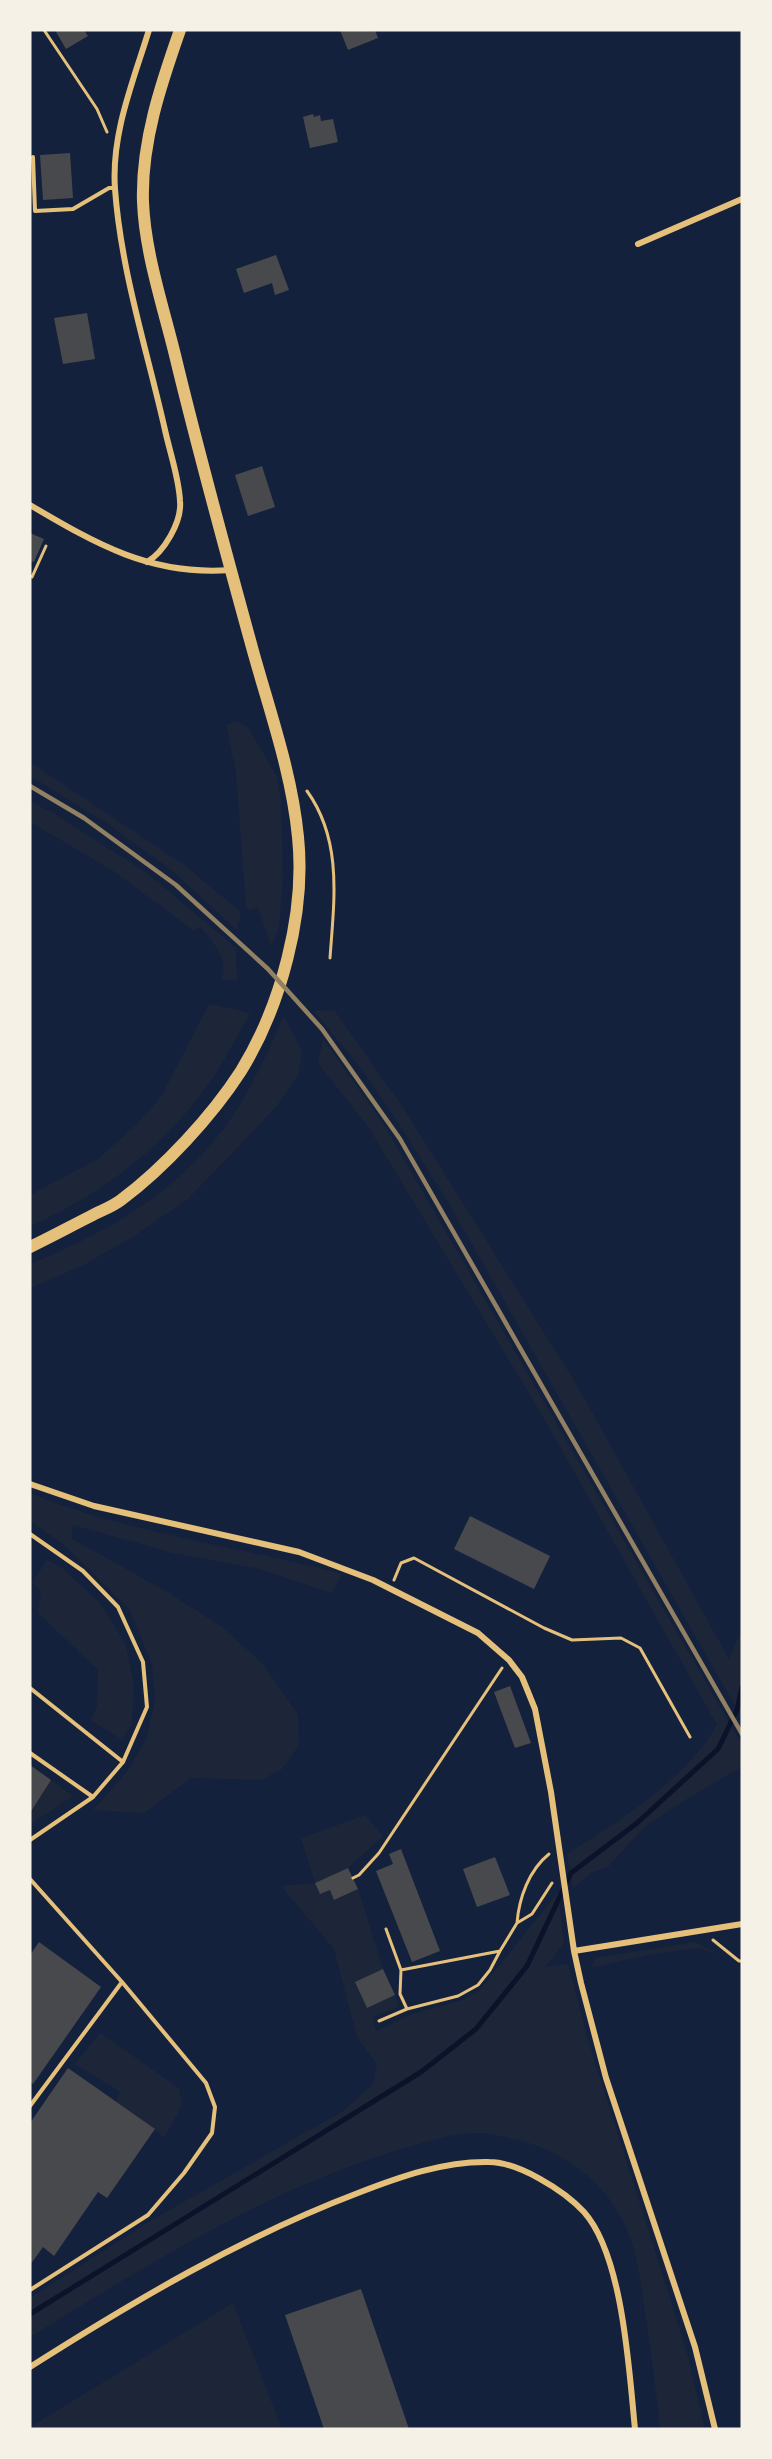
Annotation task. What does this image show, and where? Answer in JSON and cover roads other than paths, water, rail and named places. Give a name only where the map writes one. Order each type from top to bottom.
[{"type":"main road","points":[[30,1247],[119,1201],[190,1138],[241,1071],[269,1015],[288,956],[296,911],[299,868],[298,837],[289,780],[230,570],[153,263],[143,203],[145,170],[158,94],[180,30]]},
{"type":"street","points":[[147,562],[158,556],[173,531],[181,502],[157,394],[140,336],[115,188],[116,140],[149,30]]},
{"type":"street","points":[[638,244],[742,199]]},
{"type":"street","points":[[30,505],[88,539],[147,562],[177,570],[230,570]]},
{"type":"street","points":[[30,1484],[94,1506],[299,1552],[443,1613],[478,1633],[509,1660],[522,1677],[535,1709],[551,1792],[574,1951],[606,2078],[695,2347],[715,2429]]},
{"type":"street","points":[[574,1951],[742,1924]]},
{"type":"street","points":[[30,2367],[186,2274],[279,2226],[343,2198],[400,2178],[448,2165],[491,2162],[523,2170],[556,2189],[584,2212],[602,2241],[616,2280],[635,2429]]},
{"type":"lane","points":[[33,157],[35,211],[73,209],[109,188],[115,188]]},
{"type":"lane","points":[[30,1534],[83,1571],[118,1607],[143,1662],[147,1707],[123,1762],[93,1797],[30,1840]]},
{"type":"lane","points":[[30,1688],[123,1762]]},
{"type":"lane","points":[[30,1753],[93,1797]]},
{"type":"lane","points":[[30,1879],[122,1982],[206,2083],[216,2108],[212,2133],[184,2173],[148,2215],[30,2290]]},
{"type":"lane","points":[[30,2106],[122,1982]]},
{"type":"waterway","points":[[30,2314],[421,2072],[476,2029],[527,1966],[571,1873],[637,1823],[718,1749],[737,1710],[742,1687]]},
{"type":"railway","points":[[30,786],[84,818],[176,885],[268,969],[322,1029],[400,1139],[742,1734]]}]
